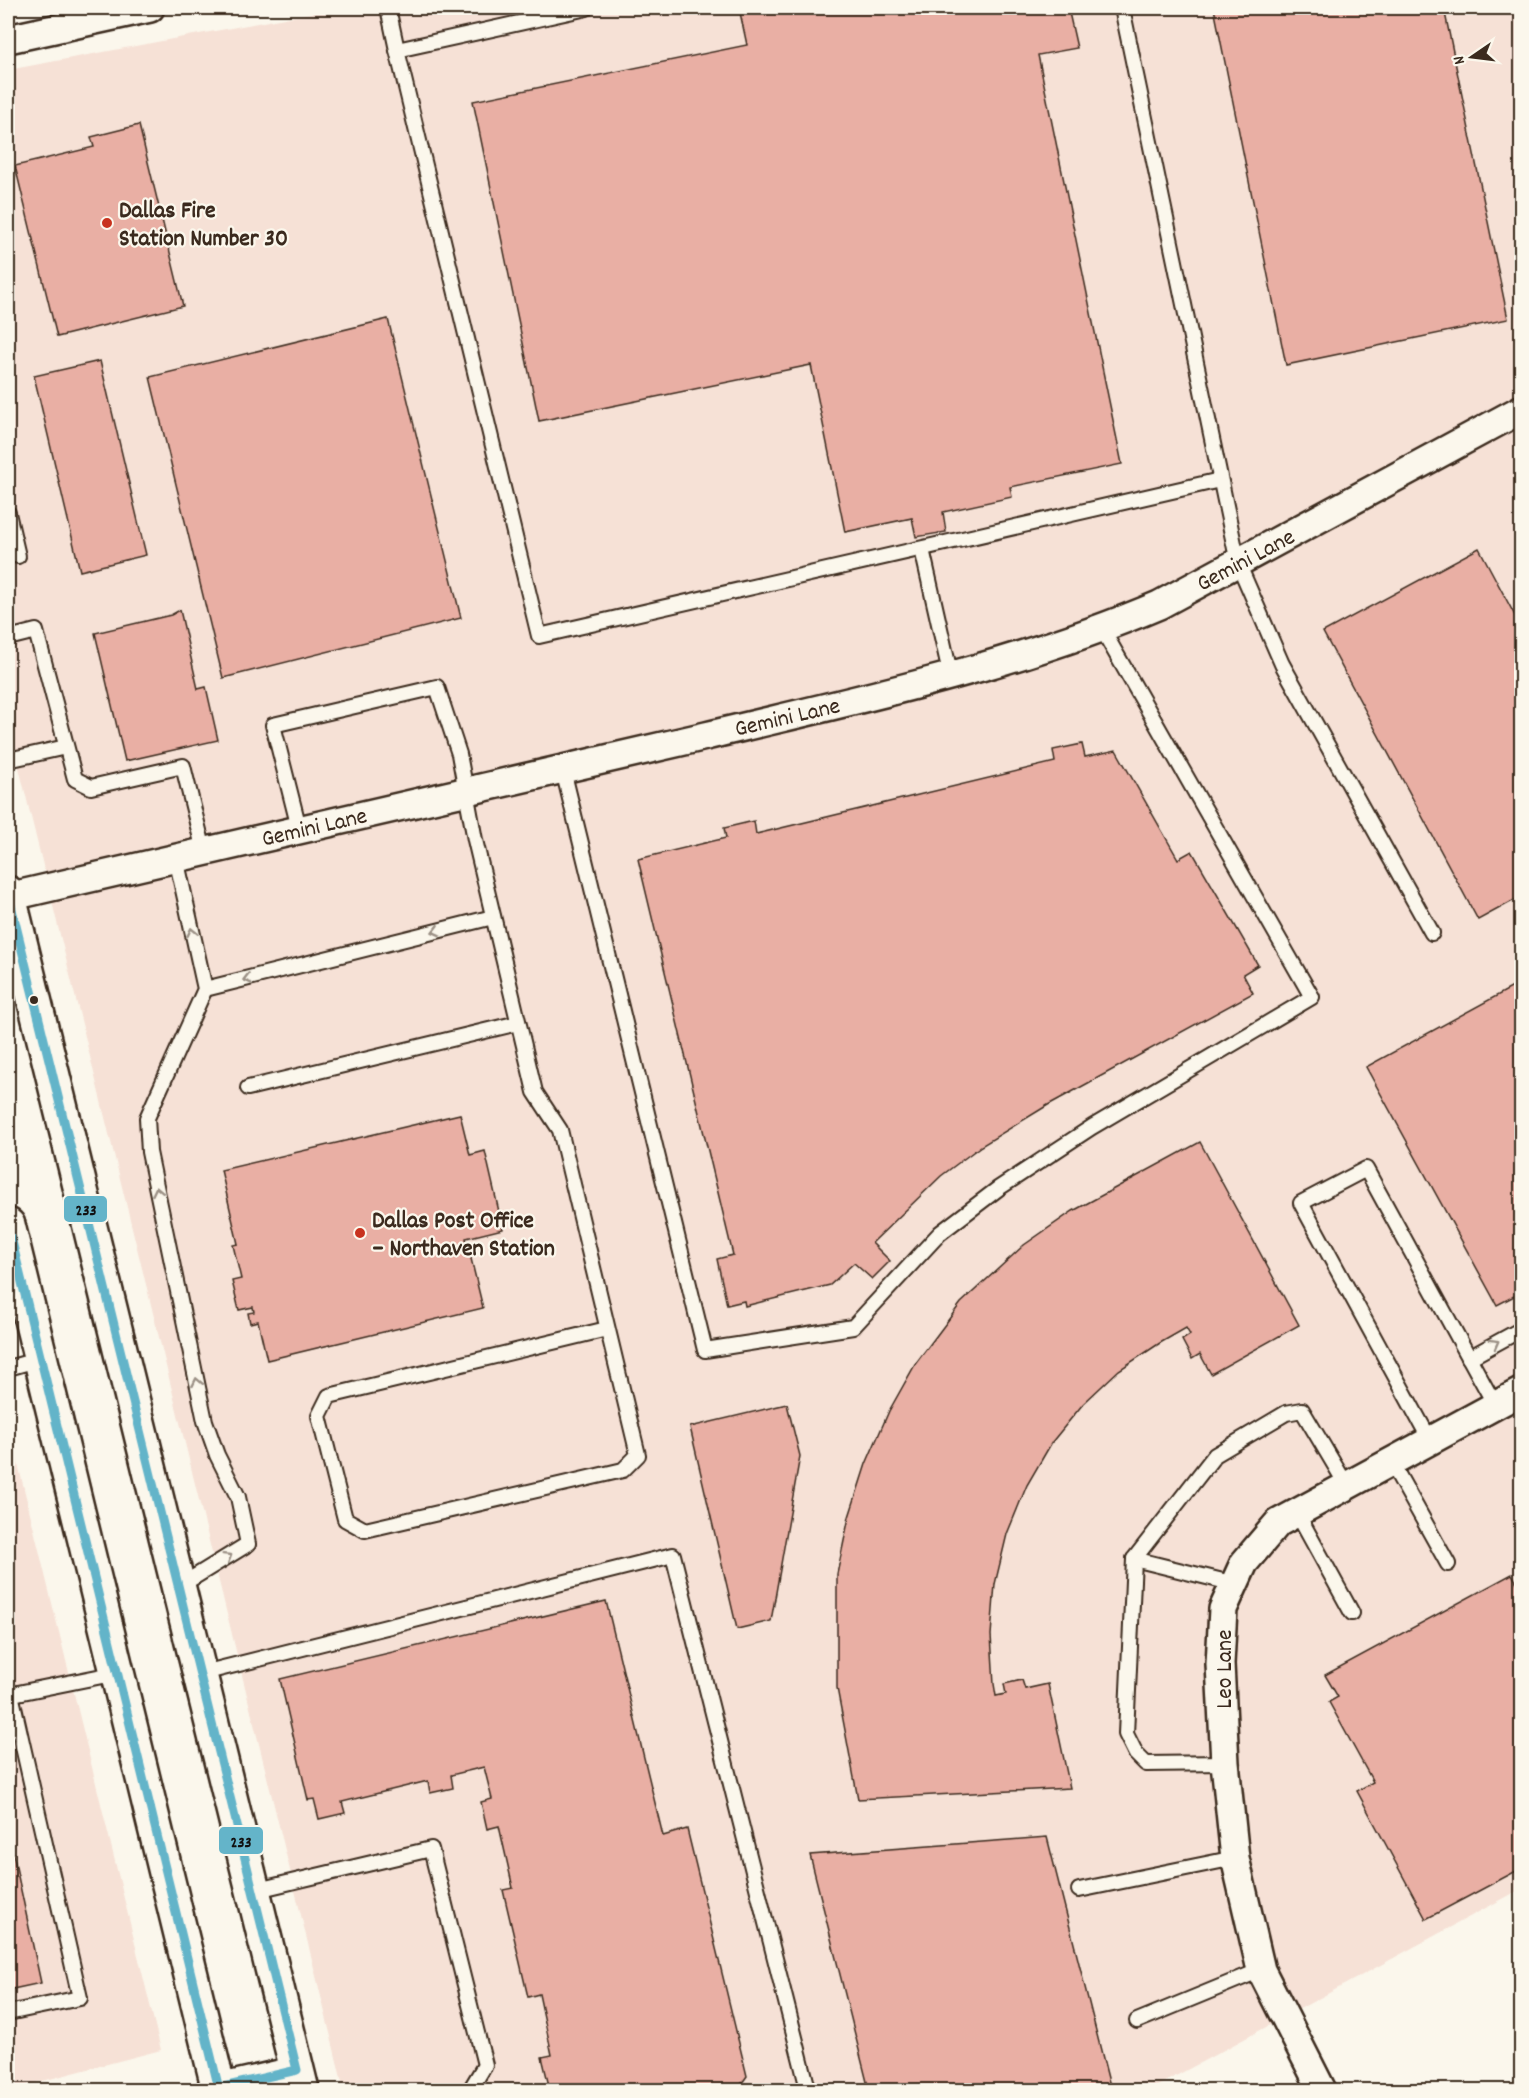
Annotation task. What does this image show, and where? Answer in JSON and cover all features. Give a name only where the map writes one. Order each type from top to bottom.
[{"type":"main road","points":[[8,896],[299,2080]]},
{"type":"main road","points":[[8,1224],[216,2090]]},
{"type":"street","points":[[8,39],[150,8]]},
{"type":"street","name":"Gemini Lane","points":[[8,896],[299,828],[563,770],[951,677],[1011,660],[1102,629],[1159,605],[1521,409]]},
{"type":"street","name":"Leo Lane","points":[[1322,2091],[1261,1970],[1235,1858],[1225,1763],[1220,1664],[1223,1609],[1244,1563],[1278,1523],[1521,1391]]},
{"type":"street","points":[[216,2090],[299,2080]]},
{"type":"lane","points":[[388,8],[539,636],[1220,480]]},
{"type":"lane","points":[[397,50],[587,8]]},
{"type":"lane","points":[[1122,8],[1238,563],[1282,664],[1432,933]]},
{"type":"lane","points":[[8,513],[18,556]]},
{"type":"lane","points":[[922,549],[951,677]]},
{"type":"lane","points":[[563,770],[705,1350],[853,1327],[940,1233],[999,1188],[1092,1127],[1312,997],[1102,629]]},
{"type":"lane","points":[[8,638],[36,631],[75,780],[91,787],[183,766],[204,851]]},
{"type":"lane","points":[[299,828],[273,725],[437,687],[459,754],[465,792],[493,917],[535,1092],[560,1130],[638,1455],[623,1470],[365,1530],[345,1519],[319,1416],[329,1396],[607,1329]]},
{"type":"lane","points":[[8,760],[66,747]]},
{"type":"lane","points":[[176,858],[205,989],[147,1118],[149,1152],[205,1421],[217,1455],[238,1497],[248,1544],[178,1587]]},
{"type":"lane","points":[[205,989],[493,917]]},
{"type":"lane","points":[[248,1088],[518,1023]]},
{"type":"lane","points":[[1430,1440],[1301,1203],[1366,1169],[1495,1406]]},
{"type":"lane","points":[[1469,1358],[1521,1329]]},
{"type":"lane","points":[[8,1368],[40,1359]]},
{"type":"lane","points":[[1225,1763],[1146,1764],[1136,1754],[1126,1734],[1134,1559],[1215,1455],[1286,1413],[1302,1410],[1347,1486]]},
{"type":"lane","points":[[1391,1462],[1448,1564]]},
{"type":"lane","points":[[1297,1513],[1352,1613]]},
{"type":"lane","points":[[199,1674],[673,1555],[807,2085],[803,2091]]},
{"type":"lane","points":[[1134,1559],[1234,1584]]},
{"type":"lane","points":[[8,2013],[80,1998],[9,1694],[117,1673]]},
{"type":"lane","points":[[253,1891],[431,1849],[485,2065],[470,2091]]},
{"type":"lane","points":[[1079,1890],[1235,1858]]},
{"type":"lane","points":[[1137,2021],[1261,1970]]},
{"type":"path","points":[[1517,2091],[1521,2088]]},
{"type":"shaded area","points":[[338,8],[1521,8],[1521,1889],[1150,2090],[344,2090],[8,723],[8,70]]},
{"type":"shaded area","points":[[8,1423],[161,2050],[8,2090]]},
{"type":"building","points":[[739,8],[1068,8],[1077,48],[1038,55],[1122,464],[1010,487],[1012,497],[943,512],[946,532],[916,537],[912,518],[845,532],[811,365],[539,421],[473,101],[747,45]]},
{"type":"building","points":[[1214,8],[1444,8],[1508,319],[1286,365]]},
{"type":"building","points":[[139,125],[183,306],[57,337],[15,166],[94,147],[91,137]]},
{"type":"building","points":[[388,319],[461,618],[223,678],[150,377]]},
{"type":"building","points":[[100,361],[146,555],[80,571],[34,376]]},
{"type":"building","points":[[1479,548],[1522,629],[1522,896],[1478,920],[1323,632]]},
{"type":"building","points":[[180,610],[198,689],[206,687],[218,740],[125,761],[95,633],[171,615]]},
{"type":"building","points":[[1082,744],[1085,757],[1116,750],[1178,859],[1192,851],[1258,965],[1243,974],[1253,993],[1048,1105],[981,1146],[941,1176],[872,1243],[890,1261],[872,1279],[854,1263],[830,1285],[745,1306],[744,1301],[727,1305],[717,1259],[733,1255],[638,859],[726,838],[724,828],[754,821],[756,834],[1055,762],[1053,750]]},
{"type":"building","points":[[1522,982],[1522,1292],[1497,1305],[1366,1067]]},
{"type":"building","name":"Dallas Post Office – Northaven Station","points":[[460,1114],[470,1155],[485,1151],[503,1229],[466,1238],[483,1308],[267,1360],[258,1321],[250,1323],[248,1313],[254,1312],[253,1307],[239,1310],[232,1281],[241,1279],[233,1245],[238,1244],[221,1170]]},
{"type":"building","points":[[1200,1142],[1299,1325],[1211,1374],[1200,1354],[1192,1359],[1182,1340],[1190,1335],[1186,1328],[1160,1343],[1119,1370],[1083,1404],[1052,1442],[1027,1485],[1007,1534],[995,1584],[991,1635],[994,1684],[996,1696],[1006,1694],[1004,1684],[1022,1680],[1025,1689],[1048,1684],[1070,1788],[858,1799],[837,1688],[837,1574],[849,1517],[866,1464],[889,1411],[916,1363],[961,1303],[1024,1245],[1073,1211]]},
{"type":"building","points":[[787,1404],[800,1456],[771,1621],[737,1629],[690,1427]]},
{"type":"building","points":[[1512,1574],[1522,1592],[1522,1868],[1426,1919],[1357,1791],[1373,1782],[1329,1702],[1338,1697],[1325,1675]]},
{"type":"building","points":[[606,1601],[663,1836],[687,1829],[747,2076],[737,2090],[550,2090],[542,2057],[552,2055],[539,1994],[528,1997],[503,1890],[513,1888],[499,1826],[487,1829],[481,1802],[492,1799],[484,1767],[451,1775],[453,1788],[430,1793],[428,1781],[342,1802],[345,1813],[319,1819],[314,1799],[308,1800],[280,1679]]},
{"type":"building","points":[[8,1830],[41,1983],[8,1990]]},
{"type":"building","points":[[1047,1837],[1111,2090],[869,2090],[810,1855]]},
{"type":"transit line","name":"233","points":[[8,893],[297,2070],[210,2090]]},
{"type":"transit line","name":"233","points":[[8,1225],[219,2089]]},
{"type":"place","name":"Dallas Fire Station Number 30","points":[[107,223]]},
{"type":"place","name":"Dallas Post Office – Northaven Station","points":[[360,1233]]}]
